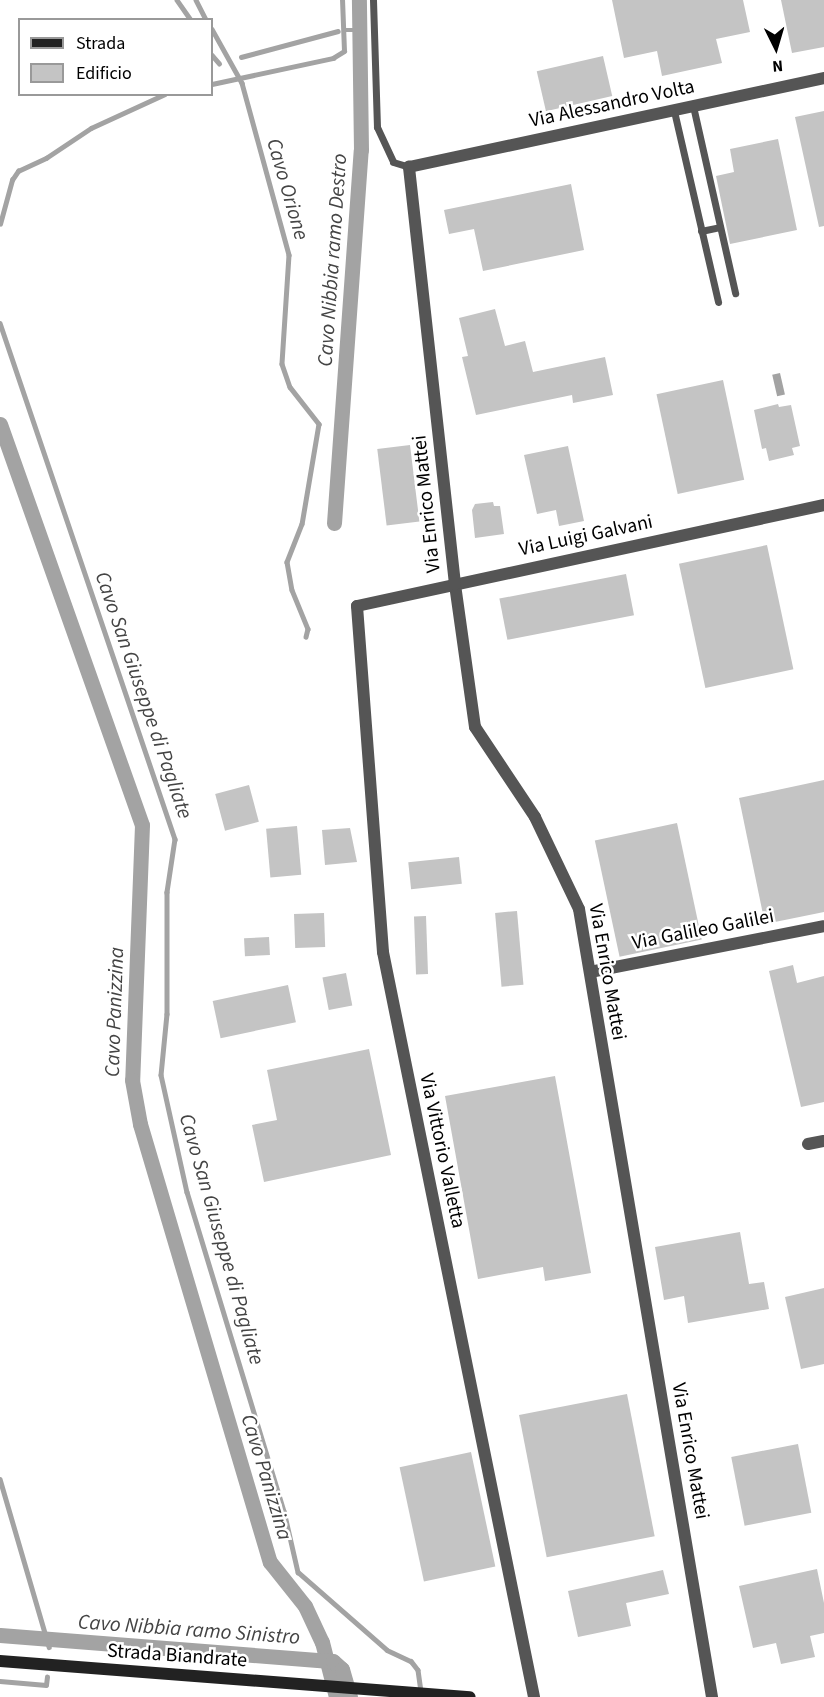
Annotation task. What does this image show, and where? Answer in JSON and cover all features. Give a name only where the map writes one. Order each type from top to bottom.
[{"type":"main road","name":"Strada Biandrate","points":[[0,1661],[470,1697]]},
{"type":"street","name":"Via Alessandro Volta","points":[[409,167],[824,78]]},
{"type":"street","name":"Via Enrico Mattei","points":[[409,167],[455,584],[476,727],[535,817],[579,909],[712,1697]]},
{"type":"street","name":"Via Luigi Galvani","points":[[357,606],[824,505]]},
{"type":"street","name":"Via Vittorio Valletta","points":[[357,606],[383,952],[534,1697]]},
{"type":"street","name":"Via Galileo Galilei","points":[[590,972],[824,926]]},
{"type":"street","points":[[808,1144],[824,1141]]},
{"type":"lane","points":[[373,0],[377,127],[393,162],[409,167]]},
{"type":"lane","points":[[693,106],[735,293]]},
{"type":"lane","points":[[674,111],[718,302]]},
{"type":"lane","points":[[701,231],[720,227]]},
{"type":"shaded area","points":[[780,373],[785,394],[777,396],[772,375]]},
{"type":"building","points":[[612,0],[743,0],[750,32],[716,39],[722,63],[662,76],[657,51],[624,58]]},
{"type":"building","points":[[781,0],[824,0],[824,47],[792,53]]},
{"type":"building","points":[[603,56],[612,96],[546,111],[537,71]]},
{"type":"building","points":[[824,111],[824,226],[819,227],[795,117]]},
{"type":"building","points":[[778,139],[797,230],[730,244],[716,176],[734,172],[730,149]]},
{"type":"building","points":[[571,184],[584,250],[483,271],[474,229],[449,234],[444,210]]},
{"type":"building","points":[[495,309],[505,346],[525,341],[533,372],[605,357],[613,395],[573,403],[572,395],[476,415],[462,357],[468,356],[459,318]]},
{"type":"building","points":[[723,380],[744,480],[678,494],[656,394]]},
{"type":"building","points":[[778,404],[779,407],[791,405],[800,446],[792,448],[794,455],[769,461],[766,448],[762,449],[754,410]]},
{"type":"building","points":[[410,445],[419,521],[387,525],[377,449]]},
{"type":"building","points":[[568,446],[584,521],[559,526],[556,510],[537,514],[524,455]]},
{"type":"building","points":[[493,502],[494,506],[500,506],[504,534],[475,538],[472,510],[475,504]]},
{"type":"building","points":[[767,545],[793,669],[705,688],[679,564]]},
{"type":"building","points":[[626,574],[634,615],[507,640],[499,599]]},
{"type":"building","points":[[824,780],[824,912],[765,924],[739,798]]},
{"type":"building","points":[[249,785],[259,822],[225,831],[215,794]]},
{"type":"building","points":[[677,823],[702,939],[620,957],[595,840]]},
{"type":"building","points":[[297,826],[301,875],[270,878],[266,829]]},
{"type":"building","points":[[350,828],[357,862],[325,865],[322,830]]},
{"type":"building","points":[[459,857],[462,884],[411,889],[408,862]]},
{"type":"building","points":[[517,911],[523,985],[502,987],[495,913]]},
{"type":"building","points":[[324,913],[325,947],[295,948],[294,914]]},
{"type":"building","points":[[414,916],[426,916],[428,974],[416,974]]},
{"type":"building","points":[[269,937],[270,955],[245,956],[244,938]]},
{"type":"building","points":[[793,965],[797,983],[824,976],[824,1102],[801,1107],[769,971]]},
{"type":"building","points":[[346,973],[352,1005],[329,1010],[322,978]]},
{"type":"building","points":[[288,985],[296,1022],[221,1038],[213,1001]]},
{"type":"building","points":[[369,1049],[391,1155],[264,1182],[252,1125],[277,1120],[267,1070]]},
{"type":"building","points":[[555,1076],[591,1273],[545,1281],[543,1267],[478,1279],[445,1096]]},
{"type":"building","points":[[740,1232],[749,1284],[764,1282],[769,1309],[688,1323],[684,1296],[664,1300],[655,1247]]},
{"type":"building","points":[[824,1288],[824,1364],[801,1369],[785,1297]]},
{"type":"building","points":[[627,1394],[655,1536],[547,1557],[519,1415]]},
{"type":"building","points":[[798,1444],[811,1513],[745,1526],[731,1457]]},
{"type":"building","points":[[471,1452],[495,1566],[424,1582],[400,1467]]},
{"type":"building","points":[[817,1569],[824,1603],[824,1633],[810,1636],[815,1657],[781,1664],[776,1643],[753,1648],[739,1586]]},
{"type":"building","points":[[663,1570],[669,1594],[626,1603],[631,1626],[578,1637],[568,1591]]},
{"type":"waterway","points":[[177,0],[190,18]]},
{"type":"waterway","name":"Cavo Orione","points":[[196,0],[205,18]]},
{"type":"waterway","name":"Cavo San Giuseppe di Pagliate","points":[[213,84],[333,58],[344,51],[342,0]]},
{"type":"waterway","name":"Cavo Nibbia ramo Destro","points":[[334,523],[361,150],[359,0]]},
{"type":"waterway","points":[[346,30],[359,30]]},
{"type":"waterway","name":"Cavo Orione","points":[[213,31],[242,83],[289,255],[282,364],[290,387],[319,424],[302,524],[287,562],[292,590],[308,629],[306,637]]},
{"type":"waterway","points":[[241,57],[338,31]]},
{"type":"waterway","points":[[213,56],[219,63]]},
{"type":"waterway","name":"Cavo San Giuseppe di Pagliate","points":[[0,224],[12,180],[18,171],[46,158],[91,128],[161,96]]},
{"type":"waterway","name":"Cavo San Giuseppe di Pagliate","points":[[0,323],[175,839],[167,892],[167,1014],[161,1075],[187,1192],[284,1511],[298,1572],[387,1650],[411,1661],[418,1670],[421,1691]]},
{"type":"waterway","name":"Cavo Panizzina","points":[[0,424],[142,825],[132,1080],[140,1124],[270,1562],[305,1606],[322,1642],[336,1697]]},
{"type":"waterway","points":[[0,1479],[49,1647]]},
{"type":"waterway","name":"Cavo Nibbia ramo Sinistro","points":[[0,1635],[333,1661],[342,1669],[350,1697]]},
{"type":"waterway","points":[[0,1681],[46,1685],[47,1677]]}]
